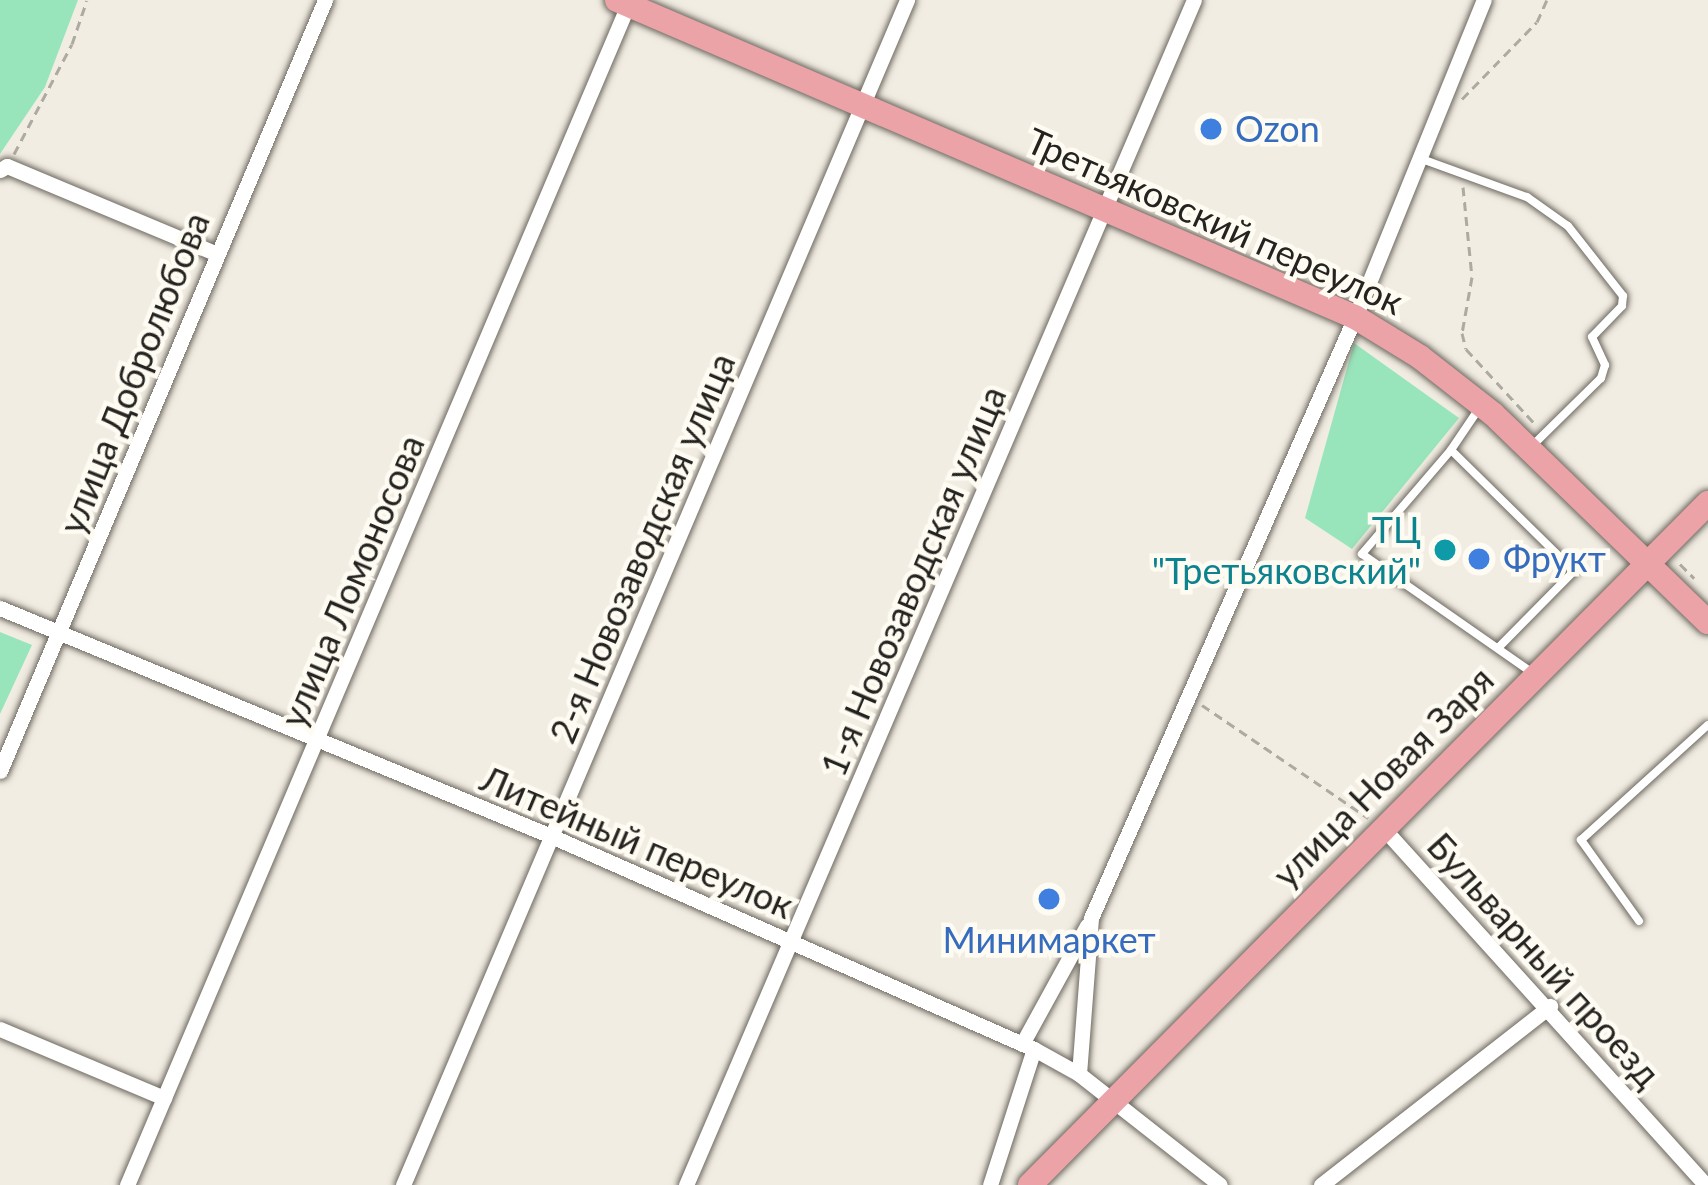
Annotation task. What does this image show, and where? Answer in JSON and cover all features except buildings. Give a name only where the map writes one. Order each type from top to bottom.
[{"type":"main road","name":"Третьяковский переулок","points":[[625,2],[1355,316],[1536,442],[1708,622]]},
{"type":"main road","name":"улица Новая Заря","points":[[1030,1185],[1708,503]]},
{"type":"street","name":"улица Добролюбова","points":[[0,771],[325,0]]},
{"type":"street","name":"2-я Новозаводская улица","points":[[404,1185],[907,0]]},
{"type":"street","name":"1-я Новозаводская улица","points":[[686,1185],[1194,0]]},
{"type":"street","points":[[990,1185],[1028,1047],[1091,918],[1355,316],[1484,0]]},
{"type":"street","name":"улица Ломоносова","points":[[127,1185],[625,2]]},
{"type":"street","points":[[3,167],[215,253]]},
{"type":"street","name":"Литейный переулок","points":[[0,608],[551,836],[1028,1047],[1079,1074],[1220,1185]]},
{"type":"street","name":"Бульварный проезд","points":[[1384,830],[1550,1006],[1706,1185]]},
{"type":"street","points":[[1079,1074],[1091,918]]},
{"type":"street","points":[[1321,1185],[1550,1006]]},
{"type":"street","points":[[0,1029],[164,1098]]},
{"type":"lane","points":[[1418,158],[1527,197],[1568,226],[1623,296],[1622,306],[1592,337],[1606,365],[1600,378],[1536,442]]},
{"type":"lane","points":[[1481,404],[1451,450],[1362,554],[1535,675]]},
{"type":"lane","points":[[1451,450],[1574,571],[1498,648]]},
{"type":"lane","points":[[1639,921],[1581,840],[1708,725]]},
{"type":"path","points":[[3,167],[72,44],[87,0]]},
{"type":"path","points":[[1462,99],[1537,22],[1547,0]]},
{"type":"path","points":[[1461,173],[1472,277],[1462,333],[1466,349],[1536,442]]},
{"type":"path","points":[[1186,694],[1384,830]]},
{"type":"green space","points":[[0,0],[78,0],[45,87],[0,154]]},
{"type":"green space","points":[[1354,343],[1459,418],[1352,549],[1305,518]]},
{"type":"green space","points":[[0,632],[32,645],[0,714]]},
{"type":"place","name":"Ozon","points":[[1211,129]]},
{"type":"place","name":"ТЦ \"Третьяковский\"","points":[[1445,550]]},
{"type":"place","name":"Фрукт","points":[[1479,559]]},
{"type":"place","name":"Минимаркет","points":[[1049,899]]}]
